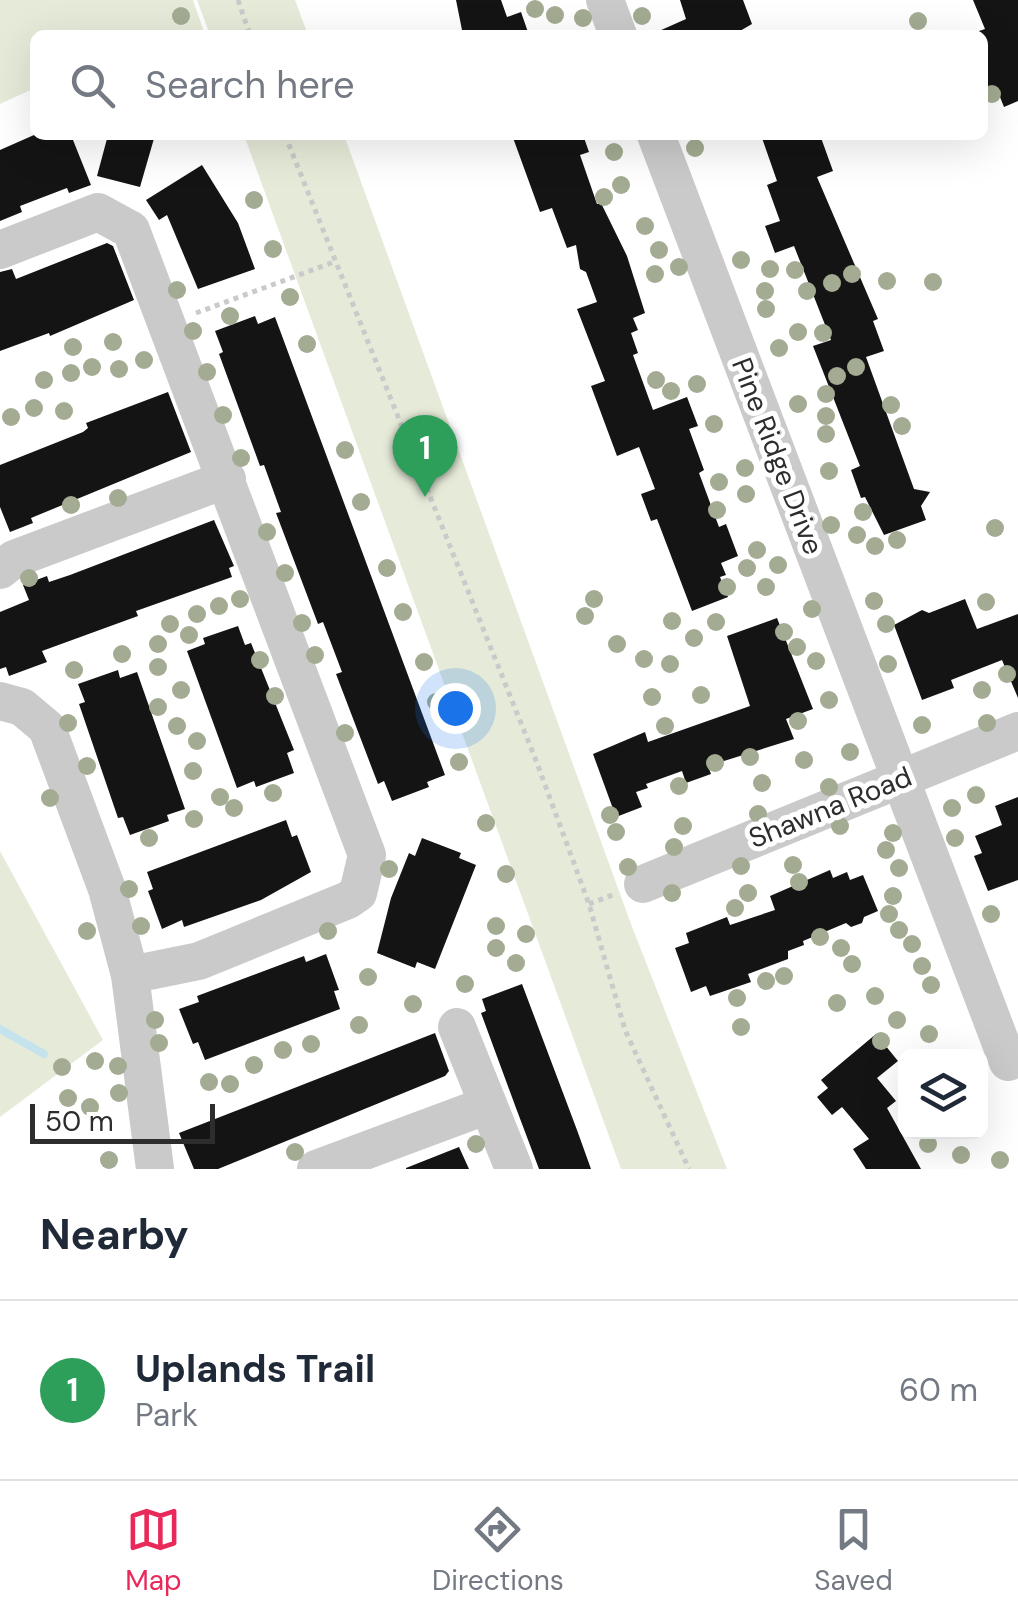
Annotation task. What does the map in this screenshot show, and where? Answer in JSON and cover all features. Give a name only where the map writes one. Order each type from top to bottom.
[{"type":"street","points":[[604,0],[616,30]]},
{"type":"street","name":"Pine Ridge Drive","points":[[658,140],[1008,1062]]},
{"type":"street","points":[[0,250],[98,212],[131,230],[170,323],[367,854],[358,894],[348,900],[199,961],[130,975]]},
{"type":"street","points":[[0,570],[14,558],[228,479]]},
{"type":"street","points":[[0,701],[22,707],[47,728],[107,889],[130,975],[155,1169]]},
{"type":"street","name":"Shawna Road","points":[[643,884],[1018,731]]},
{"type":"street","points":[[457,1026],[514,1169]]},
{"type":"street","points":[[316,1169],[488,1105]]},
{"type":"path","points":[[238,0],[248,30]]},
{"type":"path","points":[[287,140],[536,763],[589,904],[625,1030],[688,1169]]},
{"type":"path","points":[[170,323],[334,262]]},
{"type":"green space","points":[[0,0],[193,0],[203,30],[30,30],[30,90],[0,104]]},
{"type":"green space","points":[[197,0],[295,0],[306,30],[208,30]]},
{"type":"green space","points":[[246,140],[346,140],[631,924],[727,1169],[621,1169]]},
{"type":"green space","points":[[0,851],[103,1040],[0,1117]]},
{"type":"building","points":[[456,0],[501,0],[507,17],[521,12],[527,30],[462,30]]},
{"type":"building","points":[[680,0],[743,0],[752,24],[742,30],[661,30],[686,19]]},
{"type":"building","points":[[973,0],[1018,0],[1018,101],[1004,107],[998,92],[988,94],[988,30],[982,30],[985,29]]},
{"type":"building","points":[[30,137],[30,140],[73,140],[91,185],[69,193],[67,188],[20,206],[22,212],[0,221],[0,150]]},
{"type":"building","points":[[107,140],[154,140],[140,187],[97,176]]},
{"type":"building","points":[[514,140],[585,140],[589,152],[580,155],[597,204],[601,203],[627,256],[645,313],[633,318],[638,330],[631,333],[638,353],[633,355],[653,410],[687,397],[698,426],[689,429],[704,470],[699,473],[719,527],[726,524],[738,556],[721,563],[726,575],[720,577],[728,597],[692,611],[657,519],[651,521],[641,494],[655,489],[639,447],[617,456],[591,386],[605,381],[577,309],[597,302],[586,272],[580,269],[576,245],[567,248],[552,208],[540,212]]},
{"type":"building","points":[[763,140],[822,140],[833,171],[817,177],[878,319],[873,321],[884,351],[866,357],[914,489],[930,492],[921,506],[926,520],[884,535],[865,497],[861,498],[851,470],[860,466],[813,346],[831,340],[794,246],[775,253],[765,226],[780,221],[767,185],[777,181]]},
{"type":"building","points":[[202,165],[238,223],[255,269],[198,289],[167,215],[159,220],[146,200]]},
{"type":"building","points":[[107,243],[113,246],[134,300],[50,336],[49,333],[0,351],[0,272],[12,269],[16,279]]},
{"type":"building","points":[[255,316],[258,324],[275,317],[445,775],[427,782],[429,787],[392,801],[384,781],[378,784],[336,674],[342,672],[323,622],[318,624],[276,513],[281,512],[264,465],[260,466],[219,354],[223,352],[215,331]]},
{"type":"building","points":[[168,392],[191,452],[31,518],[33,523],[10,532],[0,507],[0,465],[83,432],[88,428],[86,423]]},
{"type":"building","points":[[214,520],[234,566],[229,568],[232,577],[136,611],[138,616],[42,651],[47,662],[9,676],[6,667],[0,669],[0,612],[29,600],[23,585],[47,576],[49,582],[70,575]]},
{"type":"building","points":[[965,599],[977,629],[1018,614],[1018,698],[1002,660],[951,680],[954,688],[922,700],[894,625],[922,610],[929,613]]},
{"type":"building","points":[[777,618],[813,709],[786,719],[794,739],[708,766],[711,774],[686,783],[682,771],[646,784],[648,788],[636,792],[642,807],[616,817],[593,754],[645,732],[648,742],[750,706],[727,636]]},
{"type":"building","points":[[238,626],[245,645],[251,643],[294,750],[287,753],[294,773],[256,787],[254,781],[237,788],[187,651],[205,644],[203,638]]},
{"type":"building","points":[[118,670],[120,678],[137,672],[185,809],[167,815],[169,821],[130,835],[123,817],[118,818],[79,704],[85,702],[78,684]]},
{"type":"building","points":[[1018,797],[1018,880],[988,891],[974,856],[982,853],[975,836],[1002,825],[995,806]]},
{"type":"building","points":[[286,820],[292,837],[297,835],[311,872],[261,900],[184,927],[182,920],[162,929],[148,891],[153,889],[147,872]]},
{"type":"building","points":[[422,838],[461,853],[459,858],[476,865],[435,969],[417,962],[415,968],[377,953],[391,898],[409,853],[415,856]]},
{"type":"building","points":[[830,870],[833,878],[847,872],[850,880],[863,875],[878,911],[864,917],[862,923],[851,927],[846,923],[803,941],[804,945],[788,951],[788,959],[748,974],[751,982],[710,996],[706,986],[691,992],[675,948],[689,943],[686,933],[727,917],[730,925],[775,910],[770,896]]},
{"type":"building","points":[[326,954],[339,990],[334,991],[340,1009],[205,1060],[198,1042],[193,1044],[179,1009],[199,1002],[197,996],[304,956],[306,962]]},
{"type":"building","points":[[522,984],[591,1169],[539,1169],[516,1108],[481,1013],[486,1011],[482,999]]},
{"type":"building","points":[[435,1033],[449,1071],[445,1076],[218,1169],[194,1169],[179,1133]]},
{"type":"building","points":[[876,1034],[898,1061],[877,1078],[896,1101],[887,1108],[898,1128],[898,1139],[904,1139],[921,1169],[866,1169],[853,1149],[869,1139],[842,1107],[832,1115],[817,1097],[828,1088],[821,1080]]},
{"type":"building","points":[[459,1147],[469,1169],[406,1169],[406,1168]]},
{"type":"waterway","points":[[0,1029],[44,1054]]},
{"type":"place","name":"Uplands Trail","points":[[425,497]]}]
